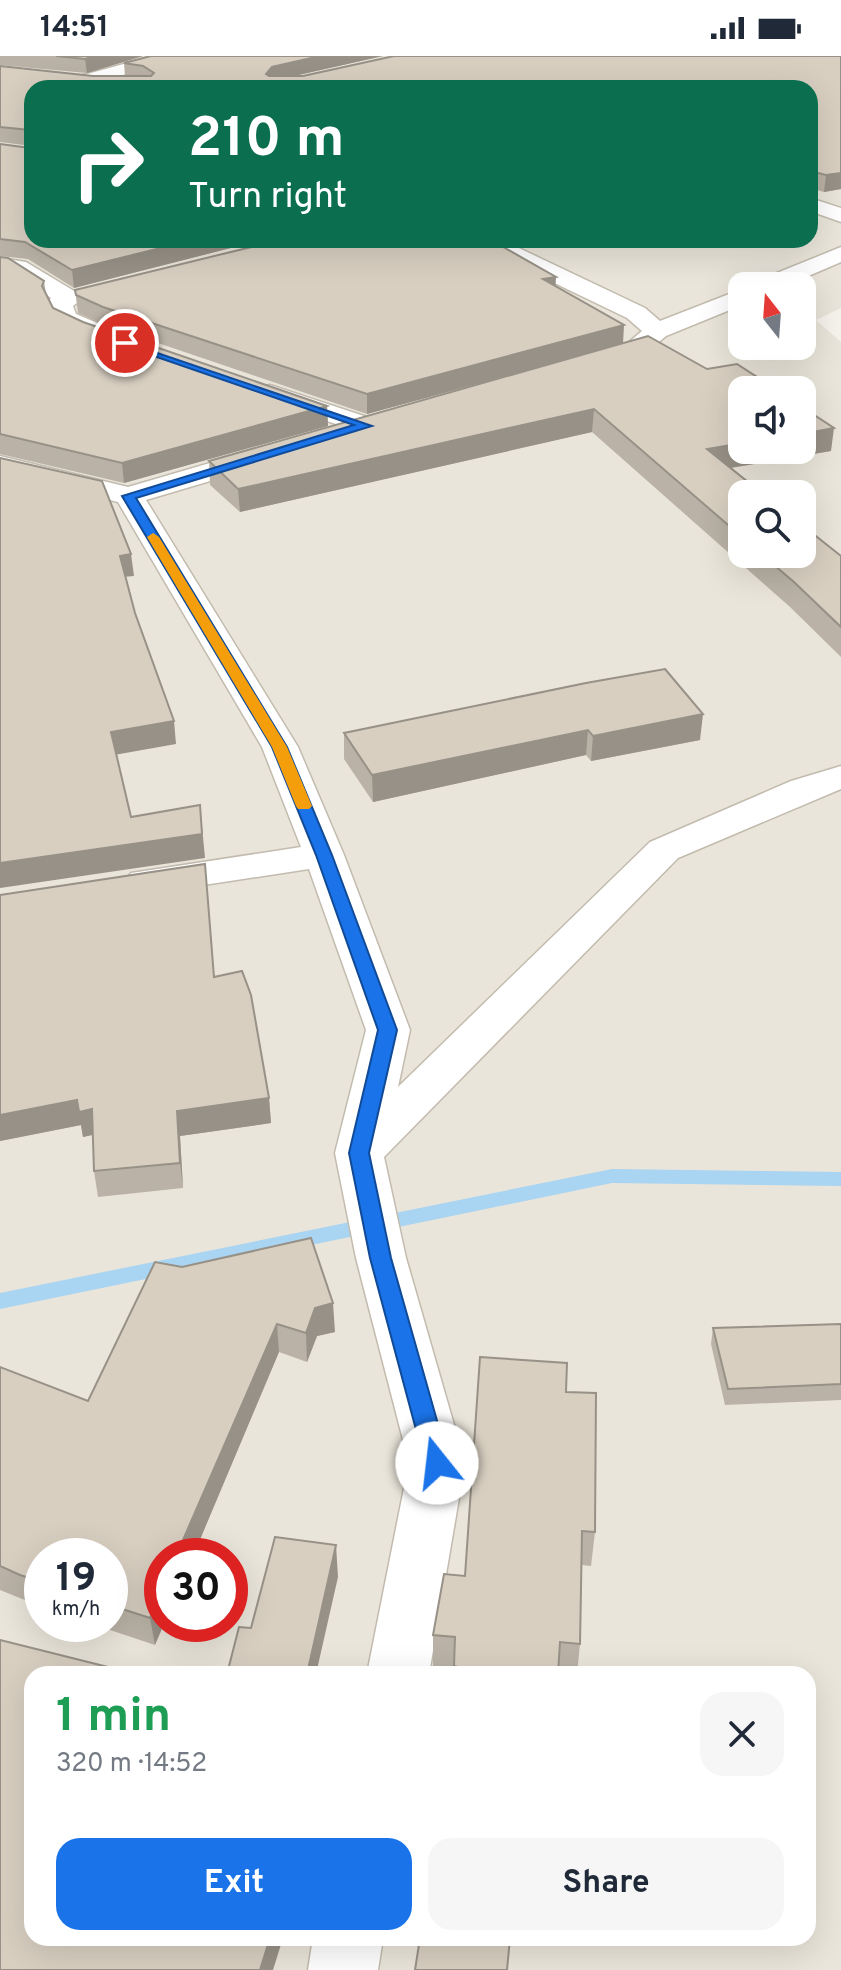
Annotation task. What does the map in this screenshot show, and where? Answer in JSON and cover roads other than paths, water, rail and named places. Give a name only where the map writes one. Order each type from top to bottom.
[{"type":"street","points":[[74,80],[172,56]]},
{"type":"street","points":[[818,207],[841,215]]},
{"type":"street","points":[[501,248],[636,313],[657,331]]},
{"type":"street","points":[[798,272],[841,254]]},
{"type":"street","points":[[0,265],[18,267],[70,299]]},
{"type":"street","points":[[99,291],[59,303],[66,319],[140,348]]},
{"type":"street","points":[[572,369],[631,353],[657,331],[728,302]]},
{"type":"street","points":[[246,384],[366,426]]},
{"type":"street","points":[[322,439],[395,417]]},
{"type":"street","points":[[0,465],[129,496],[292,448]]},
{"type":"street","points":[[129,496],[280,747],[324,855],[388,1030],[359,1153],[381,1258],[437,1463],[399,1666]]},
{"type":"street","points":[[359,1153],[664,850],[804,789],[841,777]]},
{"type":"street","points":[[108,887],[324,855]]},
{"type":"street","points":[[343,1970],[347,1946]]},
{"type":"waterway","points":[[0,1301],[612,1176],[841,1179]]}]
